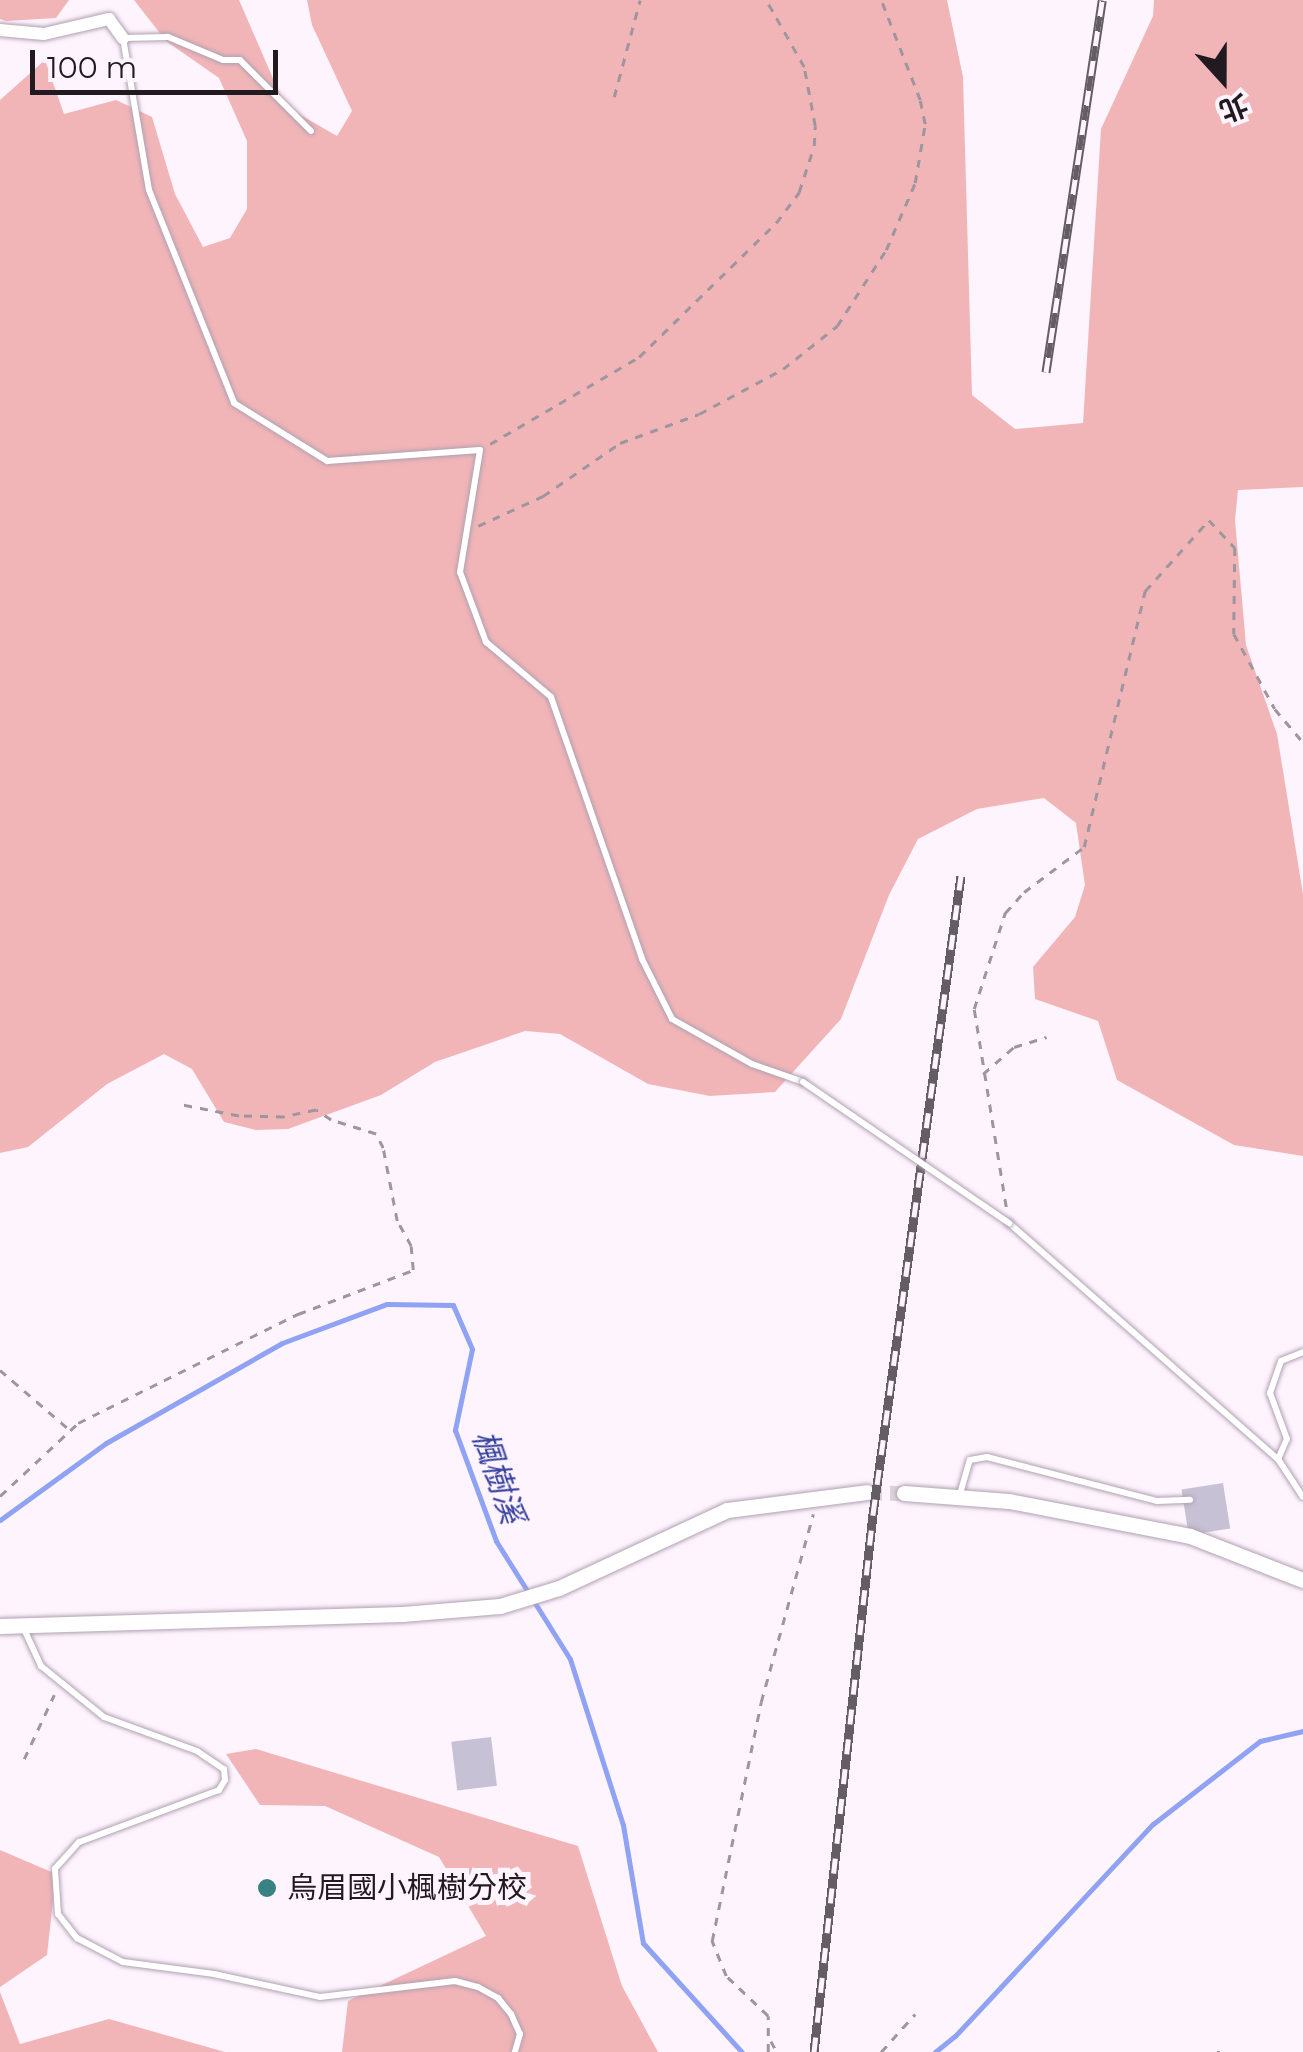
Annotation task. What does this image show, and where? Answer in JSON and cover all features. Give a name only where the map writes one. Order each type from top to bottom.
[{"type":"street","points":[[0,30],[44,34],[110,19],[123,38]]},
{"type":"street","points":[[0,1626],[402,1614],[500,1606],[559,1588],[727,1510],[867,1492]]},
{"type":"street","points":[[904,1493],[960,1494],[1190,1536],[1303,1580]]},
{"type":"lane","points":[[312,130],[240,60],[223,60],[168,37],[123,38],[149,190],[234,403],[327,461],[480,450],[460,572],[486,642],[550,696],[642,959],[672,1019],[752,1064],[803,1082],[1009,1223],[1278,1459],[1303,1497]]},
{"type":"lane","points":[[1278,1459],[1287,1440],[1270,1393],[1281,1361],[1303,1352]]},
{"type":"lane","points":[[960,1494],[970,1460],[988,1457],[1157,1500],[1190,1500]]},
{"type":"lane","points":[[22,1623],[41,1666],[59,1685],[104,1717],[198,1752],[224,1769],[225,1780],[218,1790],[79,1842],[55,1868],[58,1914],[77,1938],[123,1962],[214,1974],[320,1997],[455,1981],[498,1998],[520,2034],[516,2052]]},
{"type":"path","points":[[614,97],[640,0]]},
{"type":"path","points":[[480,450],[640,357],[776,222],[799,192],[814,146],[815,126],[804,67],[766,0]]},
{"type":"path","points":[[467,531],[542,496],[620,443],[699,414],[783,369],[837,326],[886,250],[915,184],[925,124],[880,0]]},
{"type":"path","points":[[1009,1223],[974,1010],[1004,913],[1024,892],[1084,847],[1145,591],[1209,520],[1235,548],[1234,634],[1275,710],[1303,742]]},
{"type":"path","points":[[982,1074],[1014,1047],[1046,1037]]},
{"type":"path","points":[[0,1496],[70,1431],[298,1314],[413,1270],[411,1246],[397,1221],[383,1148],[376,1134],[331,1120],[316,1110],[284,1117],[239,1116],[177,1104]]},
{"type":"path","points":[[0,1370],[70,1431]]},
{"type":"path","points":[[768,2052],[768,2016],[726,1976],[712,1941],[761,1702],[818,1498]]},
{"type":"path","points":[[24,1759],[59,1685]]},
{"type":"path","points":[[881,2052],[915,2014]]},
{"type":"path","points":[[770,2039],[777,2052]]},
{"type":"shaded area","points":[[0,0],[69,0],[56,18],[6,21],[0,19]]},
{"type":"shaded area","points":[[134,0],[239,0],[285,106],[337,136],[352,111],[312,25],[307,0],[947,0],[963,77],[972,395],[1015,429],[1083,423],[1101,129],[1153,16],[1154,0],[1303,0],[1303,487],[1238,490],[1235,520],[1246,645],[1277,734],[1303,894],[1303,1156],[1234,1145],[1117,1080],[1098,1021],[1035,999],[1033,967],[1075,917],[1085,885],[1076,823],[1044,798],[977,809],[918,839],[889,895],[841,1019],[775,1092],[710,1096],[648,1084],[560,1034],[525,1031],[435,1062],[381,1095],[288,1129],[256,1130],[224,1122],[192,1069],[164,1054],[107,1084],[28,1147],[0,1153],[0,100],[45,60],[64,114],[116,100],[152,117],[175,194],[203,247],[230,238],[247,209],[247,141],[219,78],[166,41]]},
{"type":"shaded area","points":[[256,1749],[578,1846],[622,1986],[658,2052],[342,2052],[348,2001],[486,1936],[439,1857],[325,1806],[260,1805],[226,1754]]},
{"type":"shaded area","points":[[0,1850],[56,1874],[47,1955],[0,1987]]},
{"type":"shaded area","points":[[0,1992],[20,2044],[109,2019],[225,2052],[0,2052]]},
{"type":"building","points":[[1223,1483],[1230,1528],[1189,1535],[1182,1490]]},
{"type":"building","points":[[491,1737],[497,1786],[457,1791],[451,1742]]},
{"type":"waterway","name":"楓樹溪","points":[[0,1520],[106,1443],[282,1343],[387,1304],[453,1305],[472,1349],[455,1430],[496,1541],[570,1659],[623,1825],[643,1943],[742,2052]]},
{"type":"waterway","name":"楓樹溪","points":[[935,2052],[955,2036],[1153,1824],[1260,1741],[1303,1731]]},
{"type":"tunnel","points":[[867,1492],[904,1493]]},
{"type":"railway","points":[[1046,372],[1102,0]]},
{"type":"railway","points":[[814,2052],[873,1514],[961,876]]},
{"type":"place","name":"烏眉國小楓樹分校","points":[[267,1888]]}]
